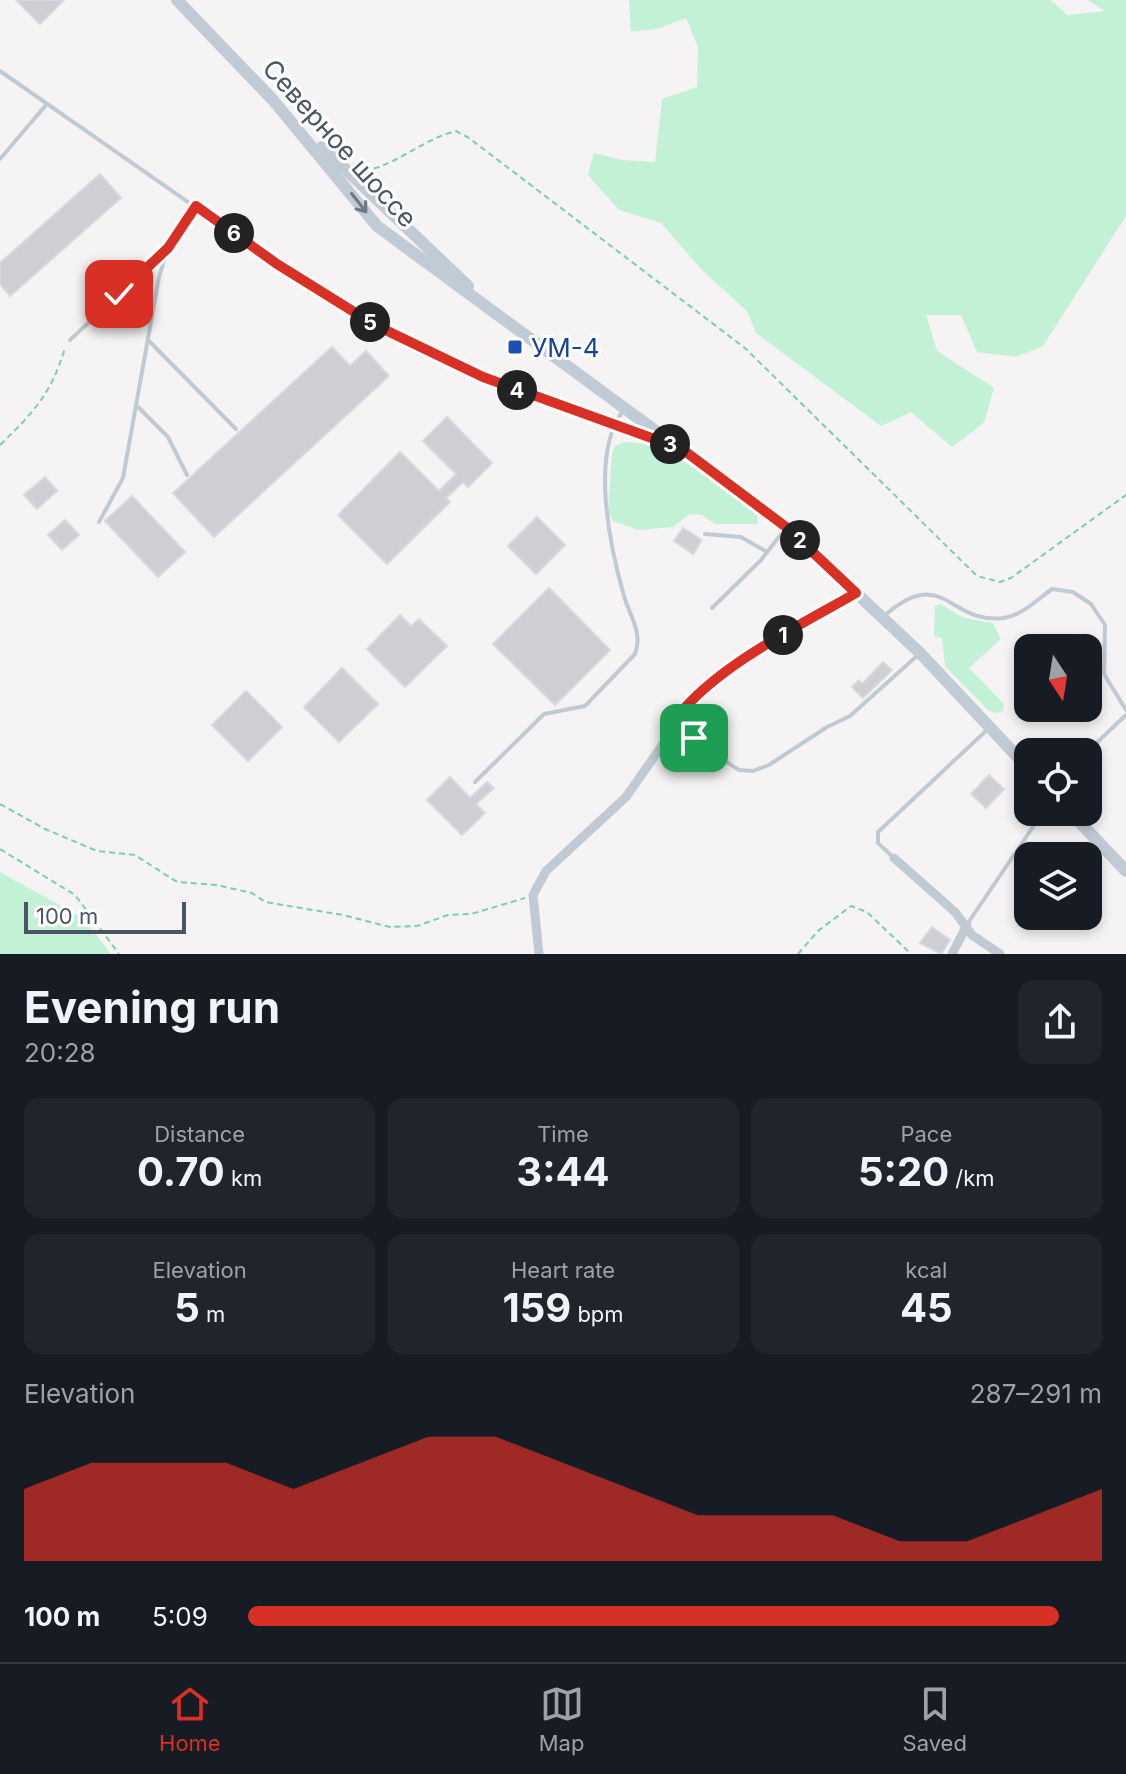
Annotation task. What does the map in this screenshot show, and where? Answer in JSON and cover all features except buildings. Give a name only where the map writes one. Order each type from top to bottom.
[{"type":"main road","name":"Северное шоссе","points":[[177,0],[273,100],[377,226],[786,527],[920,653],[1014,753]]},
{"type":"main road","points":[[273,100],[501,317]]},
{"type":"main road","points":[[1083,826],[1126,871]]},
{"type":"street","points":[[539,954],[533,895],[546,871],[626,797],[663,744]]},
{"type":"street","points":[[894,858],[967,925],[972,935],[1000,954]]},
{"type":"street","points":[[952,954],[967,925]]},
{"type":"lane","points":[[0,71],[277,264],[375,325],[483,377],[682,449]]},
{"type":"lane","points":[[0,159],[46,105]]},
{"type":"lane","points":[[70,340],[168,248],[196,206]]},
{"type":"lane","points":[[99,522],[123,478],[168,248]]},
{"type":"lane","points":[[149,341],[236,429]]},
{"type":"lane","points":[[138,407],[168,437],[187,475]]},
{"type":"lane","points":[[475,782],[544,714],[585,706],[635,654],[640,643],[606,518],[604,497],[613,425],[625,409]]},
{"type":"lane","points":[[712,608],[767,552],[786,527]]},
{"type":"lane","points":[[705,534],[741,537],[767,552]]},
{"type":"lane","points":[[882,617],[900,601],[921,593],[931,593],[976,615],[1004,618],[1025,609],[1052,589],[1073,592],[1091,604],[1105,625],[1104,674],[1126,712],[1101,738]]},
{"type":"lane","points":[[663,744],[677,717],[691,700],[714,682],[856,593]]},
{"type":"lane","points":[[677,717],[706,749],[739,770],[753,771],[769,765],[827,727],[850,716],[920,653]]},
{"type":"lane","points":[[894,858],[878,843],[878,832],[990,727]]},
{"type":"lane","points":[[967,925],[1034,826]]},
{"type":"path","points":[[346,171],[368,170],[398,159],[441,134],[456,131],[469,138],[745,348],[977,576],[1000,582],[1011,578],[1126,495]]},
{"type":"path","points":[[0,445],[34,412],[51,389],[70,340]]},
{"type":"path","points":[[0,804],[45,829],[97,851],[135,855],[177,882],[216,885],[252,893],[265,902],[343,915],[390,927],[417,926],[448,915],[471,914],[533,895]]},
{"type":"path","points":[[0,849],[75,895],[119,954]]},
{"type":"path","points":[[798,954],[818,931],[851,906],[867,912],[911,954]]},
{"type":"green space","points":[[629,0],[1051,0],[1067,15],[1105,11],[1087,0],[1126,0],[1126,216],[1043,346],[1016,357],[977,352],[961,315],[926,315],[937,351],[994,388],[984,423],[952,447],[911,412],[881,426],[756,333],[747,311],[702,270],[661,223],[619,210],[588,175],[594,153],[622,160],[655,162],[662,99],[697,87],[698,47],[686,18],[657,29],[631,32]]},
{"type":"green space","points":[[624,442],[660,450],[694,468],[757,514],[758,524],[715,524],[702,515],[690,514],[673,527],[638,530],[613,521],[608,511],[612,454],[615,446]]},
{"type":"green space","points":[[940,604],[964,618],[993,623],[1001,639],[969,668],[1004,704],[1003,711],[996,713],[988,710],[945,666],[942,638],[934,636],[935,606]]},
{"type":"green space","points":[[0,872],[83,918],[111,954],[0,954]]},
{"type":"place","name":"УМ-4","points":[[515,347]]},
{"type":"route","points":[[119,294],[168,248],[196,206],[277,264],[375,325],[483,377],[682,449],[786,527],[856,593],[783,635],[691,700],[677,717],[694,738]]}]
